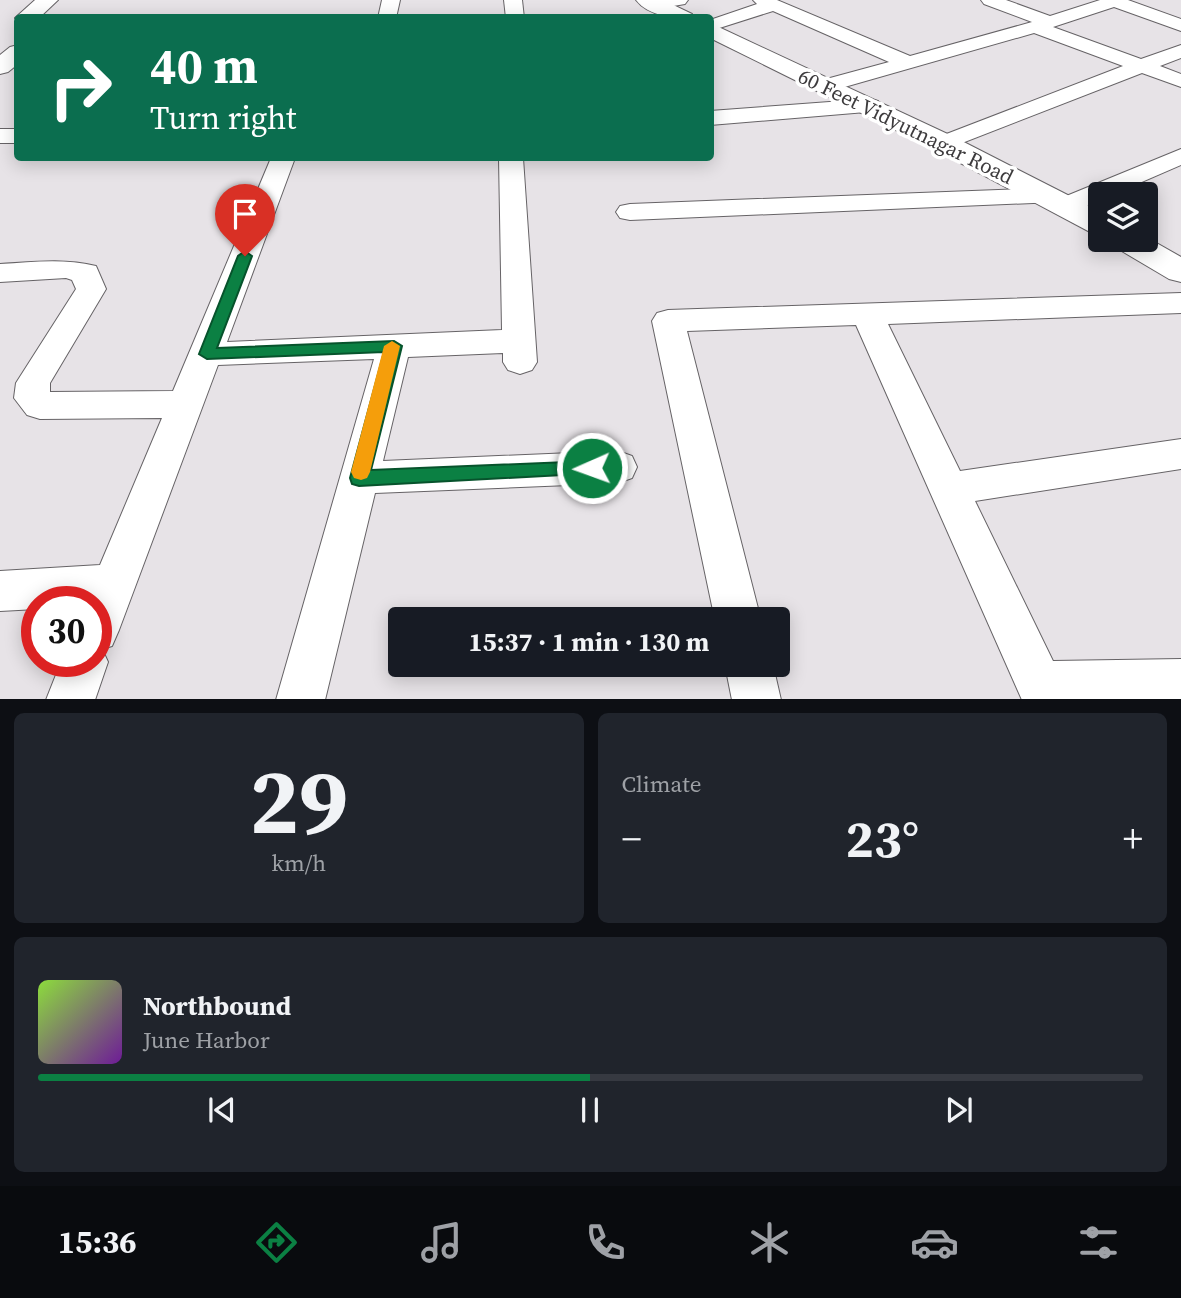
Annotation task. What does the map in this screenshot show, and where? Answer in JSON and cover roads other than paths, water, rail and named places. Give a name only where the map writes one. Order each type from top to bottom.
[{"type":"street","points":[[651,2],[680,0]]},
{"type":"street","points":[[990,0],[1181,81]]},
{"type":"street","points":[[827,86],[1042,24],[1108,1],[1181,25]]},
{"type":"street","points":[[651,2],[676,14]]},
{"type":"street","points":[[714,26],[768,2],[909,63]]},
{"type":"street","points":[[40,14],[57,9]]},
{"type":"street","points":[[0,39],[14,28]]},
{"type":"street","name":"60 Feet Vidyutnagar Road","points":[[714,30],[944,143],[1088,218]]},
{"type":"street","points":[[944,143],[1181,51]]},
{"type":"street","points":[[0,67],[14,55]]},
{"type":"street","points":[[714,118],[870,106]]},
{"type":"street","points":[[630,212],[1057,201],[1181,156]]},
{"type":"street","points":[[112,589],[282,161]]},
{"type":"street","points":[[207,354],[394,346],[520,351],[511,161]]},
{"type":"street","points":[[1148,252],[1181,271]]},
{"type":"street","points":[[0,273],[66,269],[85,273],[90,281],[91,289],[33,383],[32,398],[40,406],[187,404]]},
{"type":"street","points":[[735,607],[668,321],[1181,303]]},
{"type":"street","points":[[867,314],[1044,692],[1181,683]]},
{"type":"street","points":[[300,699],[394,346]]},
{"type":"street","points":[[949,489],[1181,454]]},
{"type":"street","points":[[359,478],[618,467]]},
{"type":"street","points":[[0,591],[114,584]]},
{"type":"street","points":[[69,699],[78,677]]},
{"type":"street","points":[[752,677],[757,699]]}]
